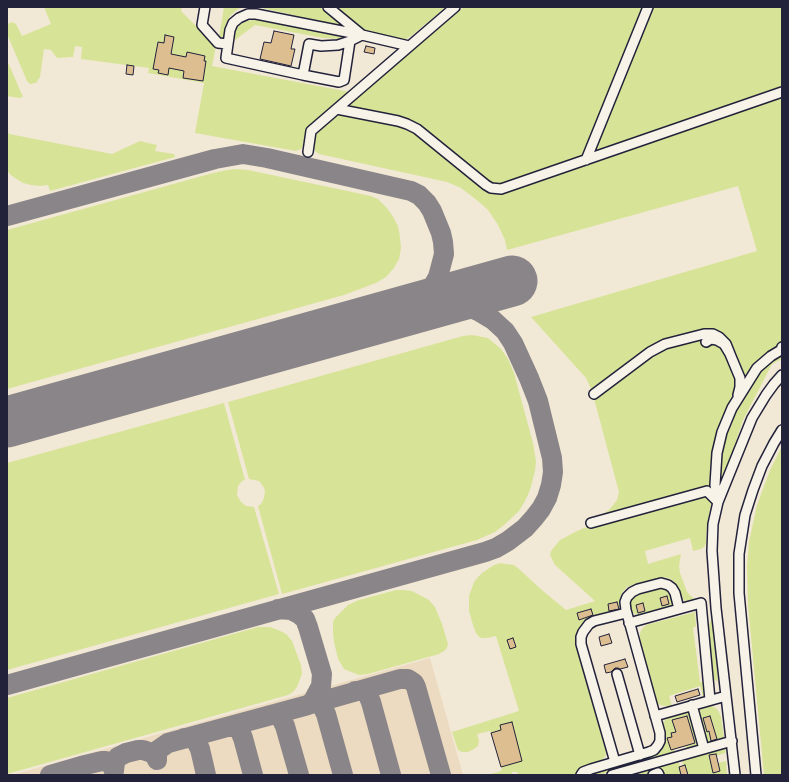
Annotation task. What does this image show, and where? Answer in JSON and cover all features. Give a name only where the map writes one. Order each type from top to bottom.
[{"type":"street","points":[[205,7],[202,26],[218,43],[228,44]]},
{"type":"street","points":[[328,7],[362,35]]},
{"type":"street","points":[[308,152],[311,131],[455,7]]},
{"type":"street","points":[[586,160],[648,7]]},
{"type":"street","points":[[350,41],[344,80],[339,82],[226,58],[230,30],[233,23],[239,18],[248,14],[256,14],[362,35],[409,46]]},
{"type":"street","points":[[303,75],[309,44],[321,46],[338,45],[362,35]]},
{"type":"street","points":[[337,109],[398,120],[407,124],[417,129],[486,185],[491,188],[501,189],[782,92]]},
{"type":"street","points":[[594,394],[650,352],[665,344],[704,334],[713,334],[719,337],[726,344],[740,378],[740,387],[737,400]]},
{"type":"street","points":[[706,342],[711,339],[717,340],[724,344],[730,354]]},
{"type":"street","points":[[718,502],[715,485],[717,454],[722,432],[732,408],[757,368],[770,356],[781,350],[782,347]]},
{"type":"street","points":[[735,775],[716,608],[712,552],[713,524],[718,502],[752,418],[766,395],[782,375]]},
{"type":"street","points":[[756,775],[738,593],[739,554],[745,515],[753,490],[765,460],[782,430]]},
{"type":"street","points":[[591,523],[707,491],[718,502]]},
{"type":"street","points":[[581,775],[591,769],[654,750],[660,741],[660,733],[626,613],[625,602],[627,596],[632,592],[661,583],[672,588],[679,609]]},
{"type":"street","points":[[629,623],[701,603],[710,700]]},
{"type":"street","points":[[614,762],[581,644],[581,637],[589,624],[594,621],[626,613]]},
{"type":"street","points":[[617,674],[640,755]]},
{"type":"street","points":[[655,716],[726,696]]},
{"type":"street","points":[[692,705],[704,749]]},
{"type":"street","points":[[612,775],[732,741]]},
{"type":"street","points":[[653,775],[659,775]]},
{"type":"shaded area","points":[[430,658],[463,775],[12,775]]},
{"type":"green space","points":[[44,7],[182,7],[181,11],[216,46],[212,66],[350,92],[306,129],[303,146],[301,149],[296,151],[195,133],[204,83],[148,73],[149,68],[81,59],[82,47],[75,46],[73,57],[57,58],[51,50],[44,49],[40,77],[36,83],[30,84],[27,81],[7,34],[7,24],[12,22],[16,24],[22,36],[51,24]]},
{"type":"green space","points":[[224,7],[244,7],[238,9],[230,16],[225,27],[224,38],[219,37]]},
{"type":"green space","points":[[257,7],[319,7],[329,12],[347,27]]},
{"type":"green space","points":[[331,7],[446,7],[404,40],[363,33]]},
{"type":"green space","points":[[464,7],[645,7],[583,157],[500,187],[493,186],[422,128],[345,107]]},
{"type":"green space","points":[[651,7],[782,7],[782,90],[600,150],[596,149],[594,145]]},
{"type":"green space","points":[[253,20],[346,37],[341,39],[323,38],[255,25],[235,40],[233,37],[237,27],[243,22]]},
{"type":"green space","points":[[7,60],[23,97],[19,98],[7,96]]},
{"type":"green space","points":[[782,94],[782,340],[779,346],[764,356],[745,380],[741,371],[734,398],[723,417],[713,446],[710,477],[712,487],[595,520],[609,510],[617,500],[619,492],[592,391],[586,378],[531,317],[757,251],[738,186],[507,250],[505,240],[498,225],[488,210],[461,188],[447,182],[319,154],[315,151],[314,146],[315,134],[341,113],[402,126],[412,130],[490,191]]},
{"type":"green space","points":[[7,127],[9,134],[112,154],[140,141],[157,145],[155,151],[174,154],[175,157],[50,191],[48,185],[40,186],[23,183],[7,171]]},
{"type":"green space","points":[[235,169],[248,170],[371,196],[378,199],[392,215],[398,226],[401,248],[399,259],[394,268],[386,277],[376,283],[344,295],[7,389],[7,230],[213,173]]},
{"type":"green space","points":[[472,335],[488,338],[501,349],[508,359],[514,373],[533,443],[536,461],[535,471],[530,490],[519,511],[495,532],[477,540],[282,594],[258,506],[264,498],[265,490],[259,481],[249,479],[228,402],[463,336]]},
{"type":"green space","points":[[782,353],[782,359],[772,364],[743,420],[731,456],[719,483],[719,466],[724,441],[729,425],[739,404],[752,382],[765,365]]},
{"type":"green space","points":[[224,403],[245,480],[238,486],[237,495],[241,502],[246,506],[254,507],[279,594],[7,670],[7,463]]},
{"type":"green space","points":[[782,446],[782,775],[764,775],[748,605],[747,567],[749,542],[757,505],[770,470]]},
{"type":"green space","points":[[701,497],[707,498],[711,505],[705,546],[701,549],[693,551],[690,538],[645,551],[648,564],[681,554],[679,566],[680,573],[687,592],[699,601],[690,603],[685,601],[682,598],[677,586],[671,579],[662,577],[627,587],[622,593],[619,604],[621,611],[591,620],[578,647],[605,749],[606,755],[603,759],[599,763],[577,775],[518,775],[517,772],[512,772],[512,775],[488,775],[501,771],[502,769],[490,731],[477,734],[479,740],[478,746],[474,749],[468,752],[458,750],[452,732],[519,711],[496,636],[487,638],[479,637],[473,625],[469,611],[469,596],[474,582],[478,577],[494,565],[500,563],[514,565],[566,610],[595,601],[555,565],[550,555],[551,551],[560,540],[584,528]]},
{"type":"green space","points":[[661,587],[670,590],[674,601],[670,607],[643,616],[631,612],[630,600],[636,594]]},
{"type":"green space","points":[[396,590],[412,591],[429,600],[435,607],[442,624],[448,644],[447,648],[439,654],[368,674],[359,675],[344,669],[338,659],[334,642],[333,622],[335,618],[348,605],[359,600]]},
{"type":"green space","points":[[695,612],[696,626],[693,628],[700,682],[703,682],[706,696],[703,697],[700,686],[669,696],[672,706],[658,704],[655,700],[640,642],[640,633],[646,625]]},
{"type":"green space","points":[[712,619],[718,681],[714,680],[713,677],[709,625]]},
{"type":"green space","points":[[258,627],[270,627],[278,630],[286,634],[292,641],[301,665],[302,674],[297,687],[288,695],[7,774],[7,698]]},
{"type":"green space","points":[[709,705],[718,710],[721,717],[724,738],[723,740],[708,744],[706,742],[697,709],[700,706]]},
{"type":"green space","points":[[690,711],[699,744],[698,747],[688,751],[686,746],[674,749],[675,754],[599,775],[585,775],[649,756],[666,719],[669,716]]},
{"type":"green space","points":[[726,747],[725,753],[716,756],[718,763],[726,761],[727,775],[665,775],[663,770],[644,775],[621,775],[678,760],[680,766],[683,765],[682,759]]},
{"type":"building","points":[[274,31],[294,35],[291,49],[295,49],[291,66],[260,59],[264,42],[271,43]]},
{"type":"building","points":[[165,35],[174,37],[171,54],[186,57],[187,52],[205,56],[204,61],[206,61],[203,81],[183,78],[184,71],[169,68],[168,75],[158,73],[159,70],[153,69],[158,42],[164,43]]},
{"type":"building","points":[[366,46],[375,48],[374,54],[364,52]]},
{"type":"building","points":[[127,65],[134,66],[133,75],[126,74]]},
{"type":"building","points":[[667,596],[669,604],[662,606],[660,598]]},
{"type":"building","points":[[617,602],[619,609],[609,611],[608,604]]},
{"type":"building","points":[[643,603],[645,611],[638,613],[636,605]]},
{"type":"building","points":[[591,609],[593,615],[579,620],[577,613]]},
{"type":"building","points":[[609,634],[612,643],[601,646],[599,637]]},
{"type":"building","points":[[513,638],[516,647],[510,649],[507,640]]},
{"type":"building","points":[[625,659],[628,667],[620,669],[615,668],[611,672],[606,673],[604,665]]},
{"type":"building","points":[[698,689],[700,695],[677,702],[675,696]]},
{"type":"building","points":[[687,716],[695,743],[671,750],[667,738],[672,737],[671,733],[676,732],[672,720]]},
{"type":"building","points":[[710,716],[717,739],[711,741],[709,731],[707,732],[703,718]]},
{"type":"building","points":[[512,722],[522,761],[501,767],[491,733],[501,730],[500,725]]},
{"type":"building","points":[[716,754],[720,771],[713,773],[709,755]]},
{"type":"building","points":[[685,765],[688,775],[681,775],[679,767]]},
{"type":"taxiway","points":[[7,216],[215,159],[243,154],[267,158],[411,191],[419,195],[432,211],[441,233],[444,254],[438,277],[431,289],[413,306],[401,311]]},
{"type":"taxiway","points":[[7,685],[485,552],[508,541],[525,528],[541,509],[547,498],[553,472],[552,458],[538,401],[529,378],[513,343],[505,331],[493,320],[464,305],[434,302]]},
{"type":"taxiway","points":[[70,775],[76,768],[102,761],[106,761],[110,764],[114,771],[115,762],[118,757],[138,750],[152,753],[155,755],[157,760],[158,750],[168,743],[308,705],[313,701],[321,686],[322,674],[308,627],[305,619],[299,614],[291,610],[278,609]]},
{"type":"taxiway","points":[[308,705],[400,679],[408,679],[414,683],[416,687],[441,775]]},
{"type":"taxiway","points":[[355,691],[365,692],[368,695],[391,775]]},
{"type":"taxiway","points":[[311,704],[316,703],[321,705],[326,714],[343,775]]},
{"type":"taxiway","points":[[270,715],[280,717],[285,726],[299,775]]},
{"type":"taxiway","points":[[228,727],[238,728],[240,731],[253,775]]},
{"type":"taxiway","points":[[184,738],[189,738],[197,743],[200,749],[206,775]]},
{"type":"taxiway","points":[[50,775],[81,766]]},
{"type":"runway","points":[[7,422],[512,281]]}]
